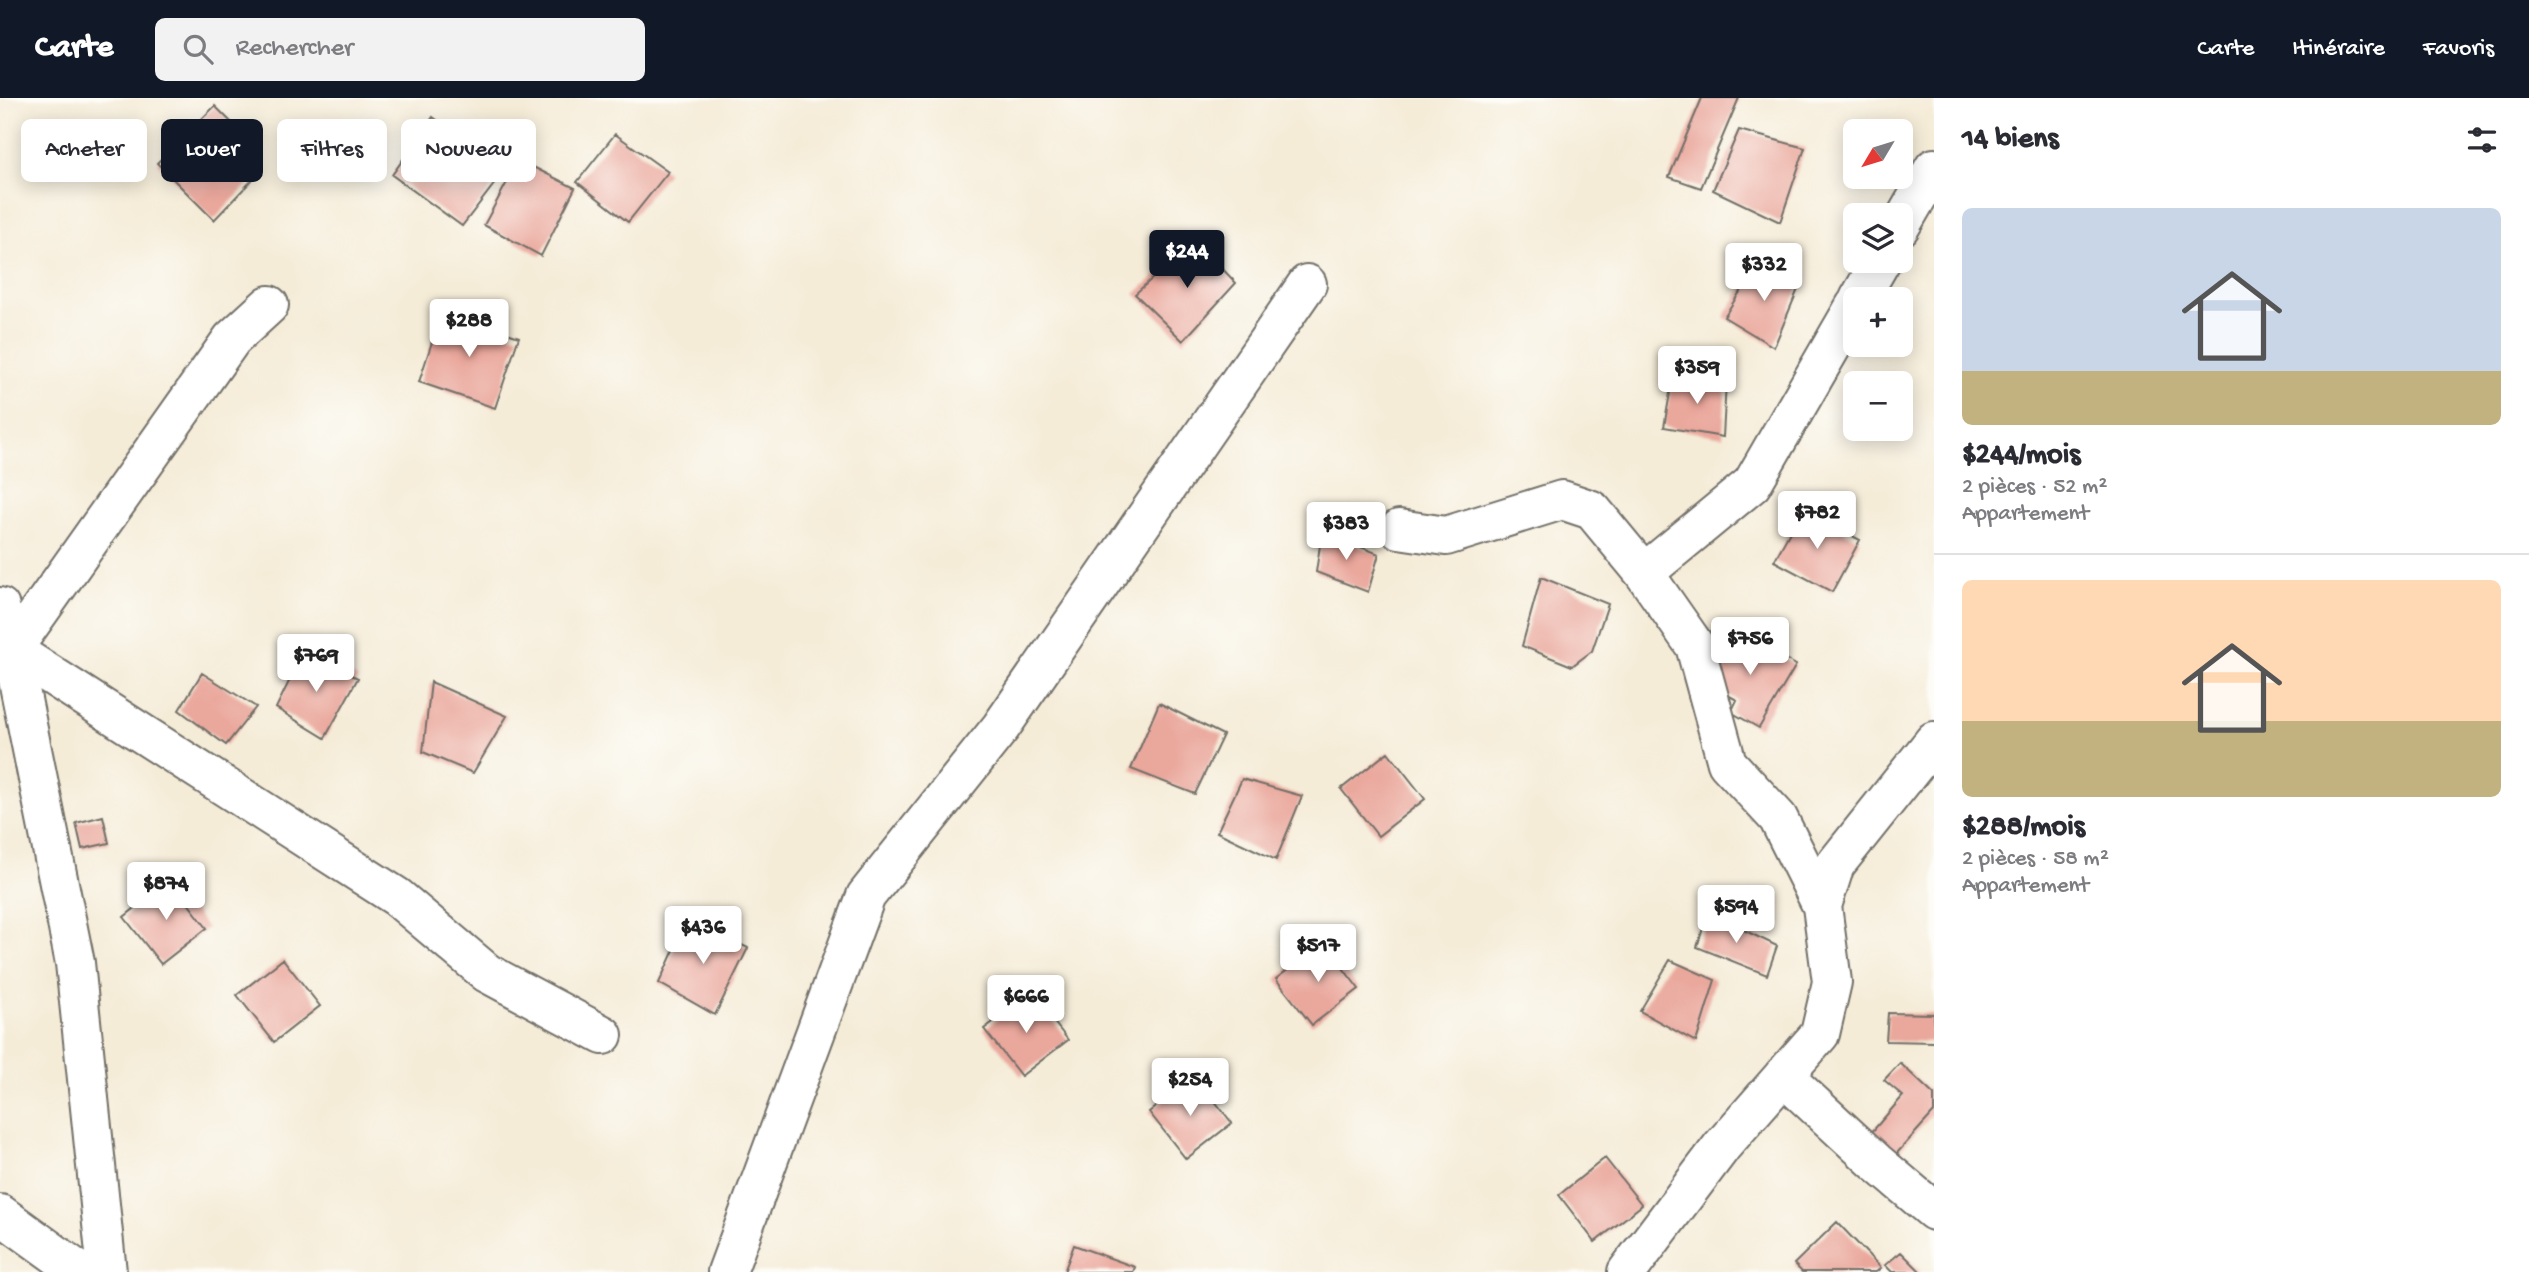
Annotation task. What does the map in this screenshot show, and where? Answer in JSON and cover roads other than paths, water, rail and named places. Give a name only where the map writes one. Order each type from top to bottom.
[{"type":"street","points":[[1913,205],[1934,169]]},
{"type":"street","points":[[727,1272],[866,897],[1001,727],[1307,284]]},
{"type":"street","points":[[12,650],[232,339],[269,305]]},
{"type":"street","points":[[1644,573],[1752,484],[1843,327]]},
{"type":"street","points":[[1399,528],[1446,536],[1562,500],[1592,510],[1644,573],[1695,646],[1727,763],[1778,818],[1822,905],[1832,982],[1820,1034],[1722,1146],[1627,1272]]},
{"type":"street","points":[[0,607],[12,650],[75,963],[107,1272]]},
{"type":"street","points":[[12,650],[397,897],[487,974],[603,1035]]},
{"type":"street","points":[[1822,905],[1835,864],[1933,744]]},
{"type":"street","points":[[1783,1076],[1876,1162],[1934,1211]]},
{"type":"street","points":[[0,1214],[80,1272]]}]
